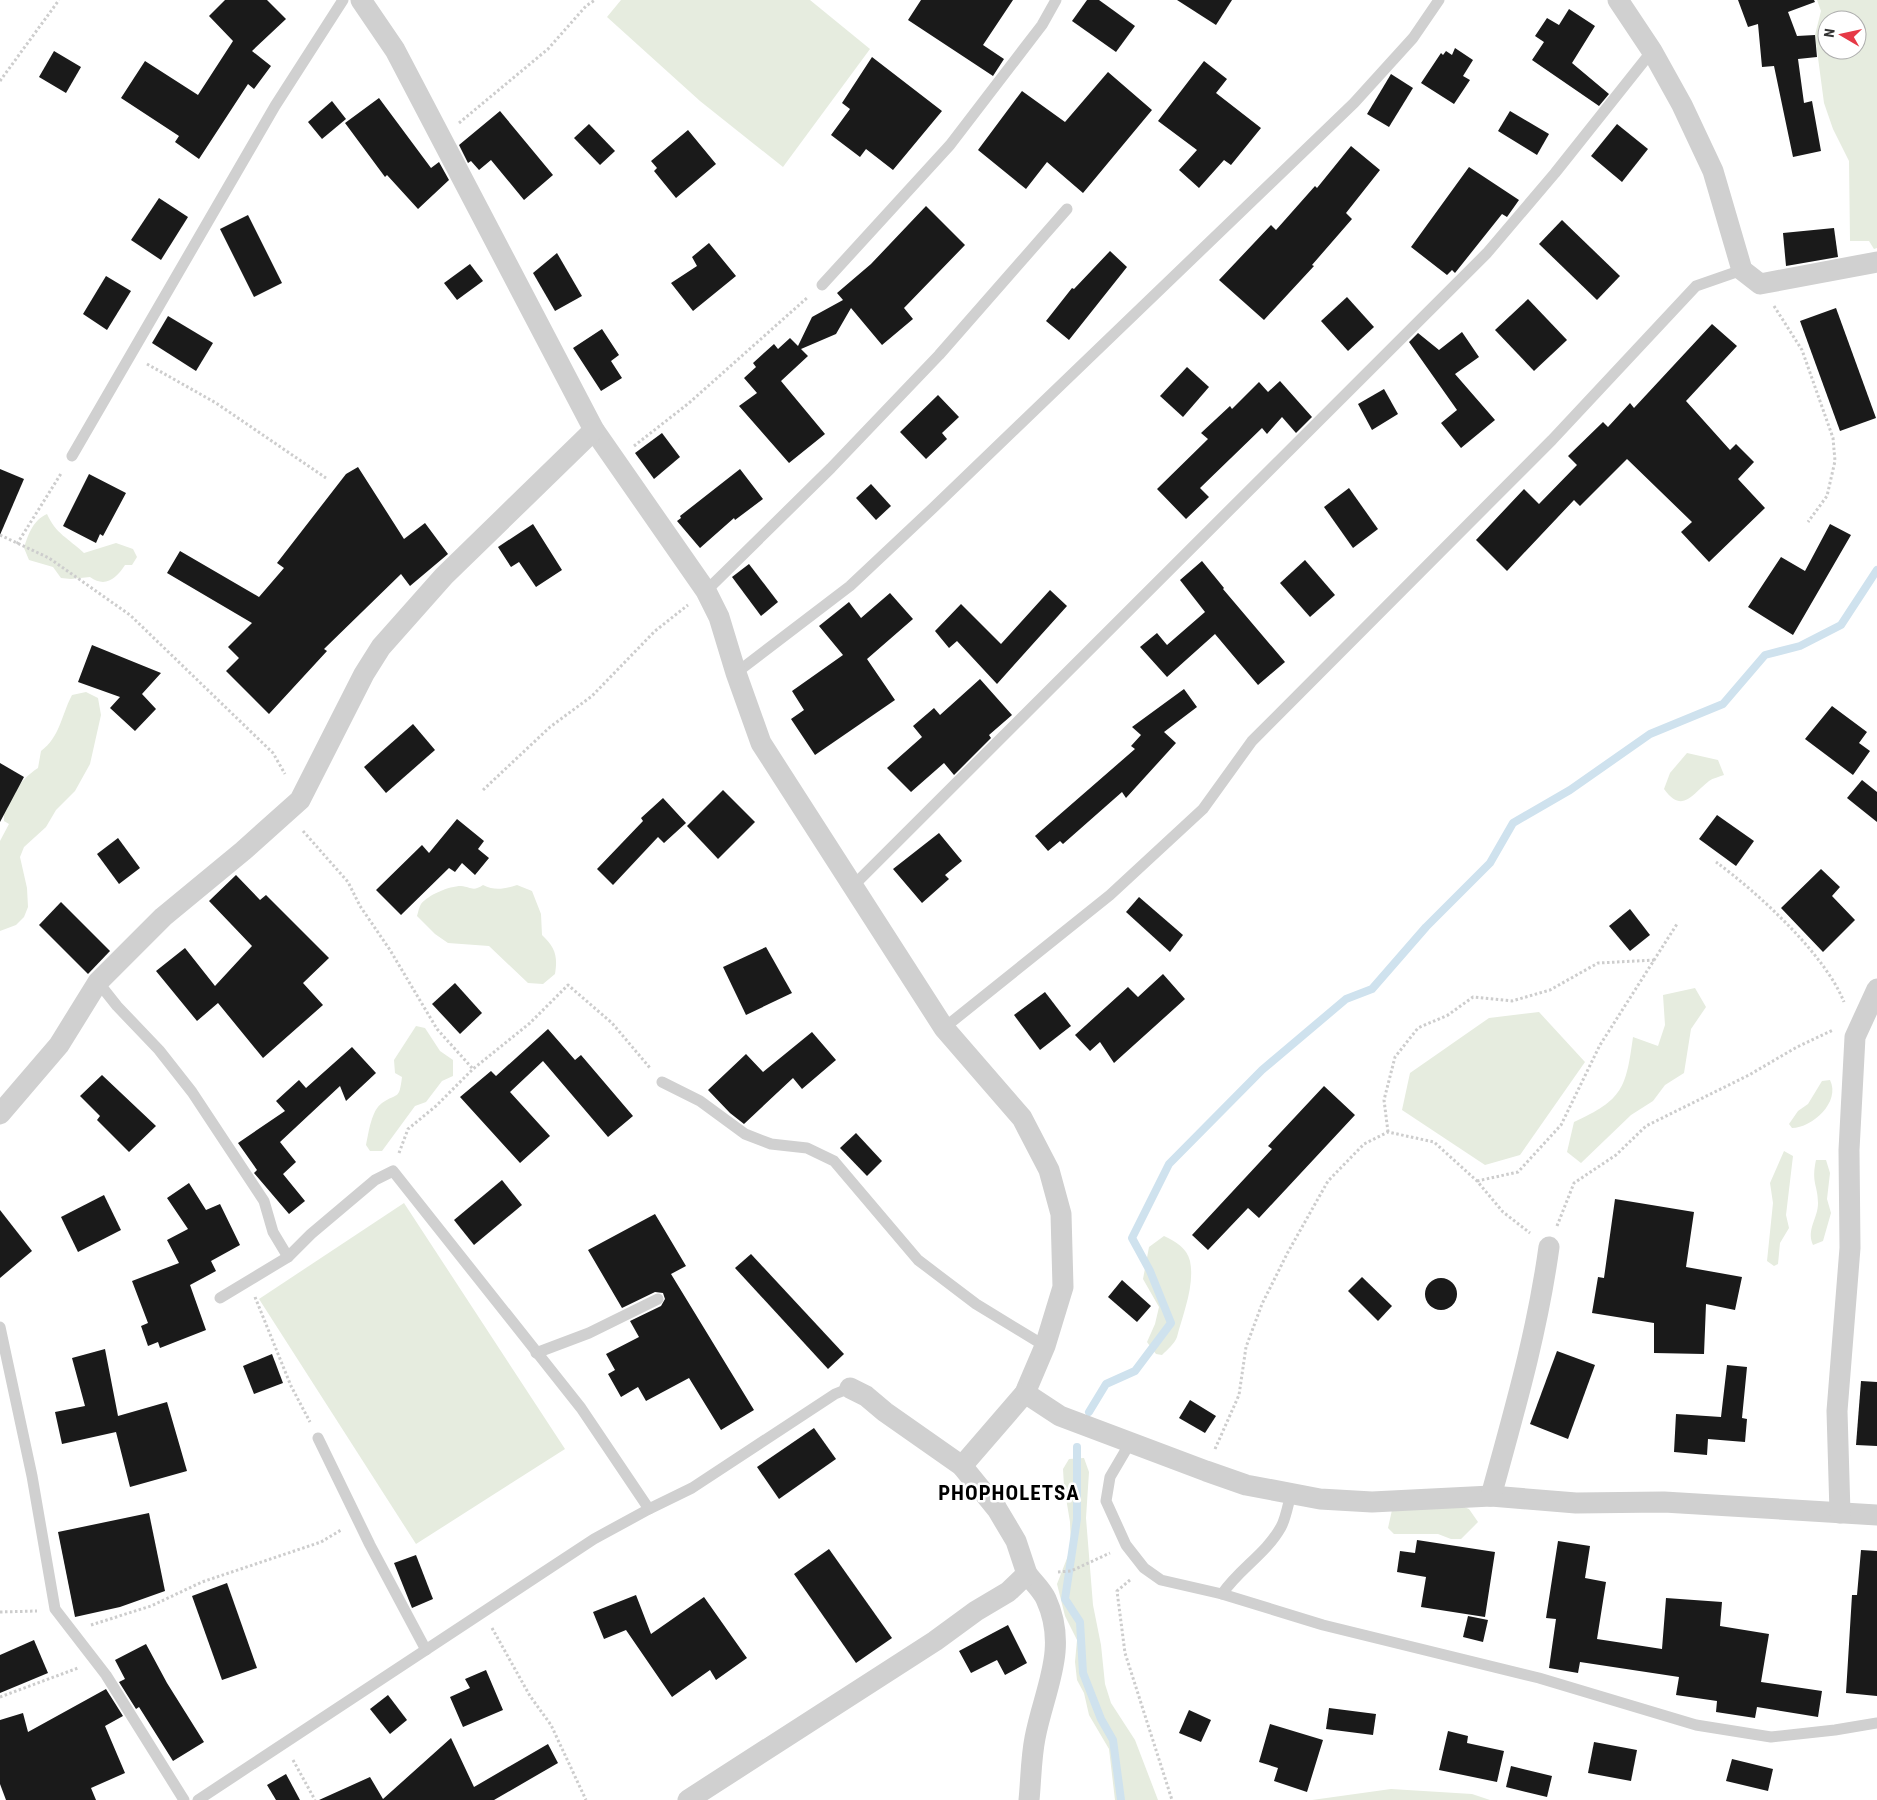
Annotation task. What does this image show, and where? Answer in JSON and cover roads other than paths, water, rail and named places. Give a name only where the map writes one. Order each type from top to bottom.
[{"type":"street","points":[[361,0],[395,50],[594,430],[614,462],[706,591],[719,617],[761,744],[852,887],[911,974],[944,1028],[1022,1118],[1049,1170],[1062,1214],[1063,1287],[1045,1346],[1025,1393],[962,1466]]},
{"type":"street","points":[[1618,0],[1652,51],[1682,105],[1713,171],[1742,270],[1760,284],[1877,262]]},
{"type":"street","points":[[0,1114],[59,1045],[98,982],[163,917],[293,806],[364,674],[381,647],[444,576],[594,430]]},
{"type":"street","points":[[1840,1513],[1837,1411],[1850,1248],[1849,1150],[1855,1037],[1877,991]]},
{"type":"street","points":[[1491,1496],[1519,1399],[1541,1306],[1549,1247]]},
{"type":"street","points":[[850,1388],[866,1396],[885,1412],[962,1466],[1002,1517],[1016,1542],[1027,1574],[1046,1598],[1054,1623],[1055,1650],[1053,1673],[1035,1738],[1029,1800]]},
{"type":"street","points":[[1025,1393],[1060,1416],[1206,1471],[1246,1485],[1320,1499],[1372,1502],[1491,1496],[1576,1503],[1664,1502],[1877,1515]]},
{"type":"street","points":[[688,1800],[935,1641],[976,1610],[1008,1592],[1027,1574]]},
{"type":"lane","points":[[72,456],[131,351],[275,106],[343,0]]},
{"type":"lane","points":[[822,285],[950,145],[1042,25],[1056,0]]},
{"type":"lane","points":[[736,673],[850,586],[948,495],[1354,103],[1413,38],[1439,0]]},
{"type":"lane","points":[[852,887],[1481,259],[1555,173],[1652,51]]},
{"type":"lane","points":[[706,591],[831,468],[939,355],[1068,209]]},
{"type":"lane","points":[[944,1028],[1110,895],[1184,828],[1203,809],[1252,741],[1552,440],[1696,286],[1742,270]]},
{"type":"lane","points":[[98,982],[117,1006],[159,1050],[192,1092],[264,1201],[273,1232],[288,1256]]},
{"type":"lane","points":[[662,1082],[700,1101],[744,1134],[771,1144],[807,1148],[834,1160],[918,1260],[976,1304],[1045,1346]]},
{"type":"lane","points":[[220,1298],[288,1256],[375,1180],[394,1170],[581,1408],[649,1508]]},
{"type":"lane","points":[[536,1353],[589,1333],[658,1298]]},
{"type":"lane","points":[[0,1328],[35,1495],[55,1608],[71,1632],[106,1675],[184,1800]]},
{"type":"lane","points":[[198,1800],[484,1614],[594,1539],[649,1508],[692,1488],[836,1394],[850,1388]]},
{"type":"lane","points":[[318,1438],[370,1545],[426,1650]]},
{"type":"lane","points":[[1130,1443],[1110,1477],[1106,1501],[1126,1545],[1144,1568],[1161,1580],[1222,1594],[1323,1625],[1538,1678],[1696,1725],[1771,1737],[1836,1730],[1877,1723]]},
{"type":"lane","points":[[1222,1594],[1233,1577],[1255,1560],[1281,1526],[1291,1494]]},
{"type":"waterway","points":[[1089,1412],[1106,1384],[1135,1371],[1171,1323],[1150,1271],[1132,1238],[1169,1164],[1262,1070],[1346,999],[1372,989],[1426,927],[1490,863],[1513,823],[1570,790],[1650,734],[1723,704],[1765,655],[1800,646],[1841,625],[1877,570]]},
{"type":"waterway","points":[[1077,1447],[1077,1519],[1065,1599],[1080,1622],[1083,1673],[1101,1719],[1113,1740],[1121,1800]]},
{"type":"district","name":"PHOPHOLETSA","points":[[1009,1493]]}]
